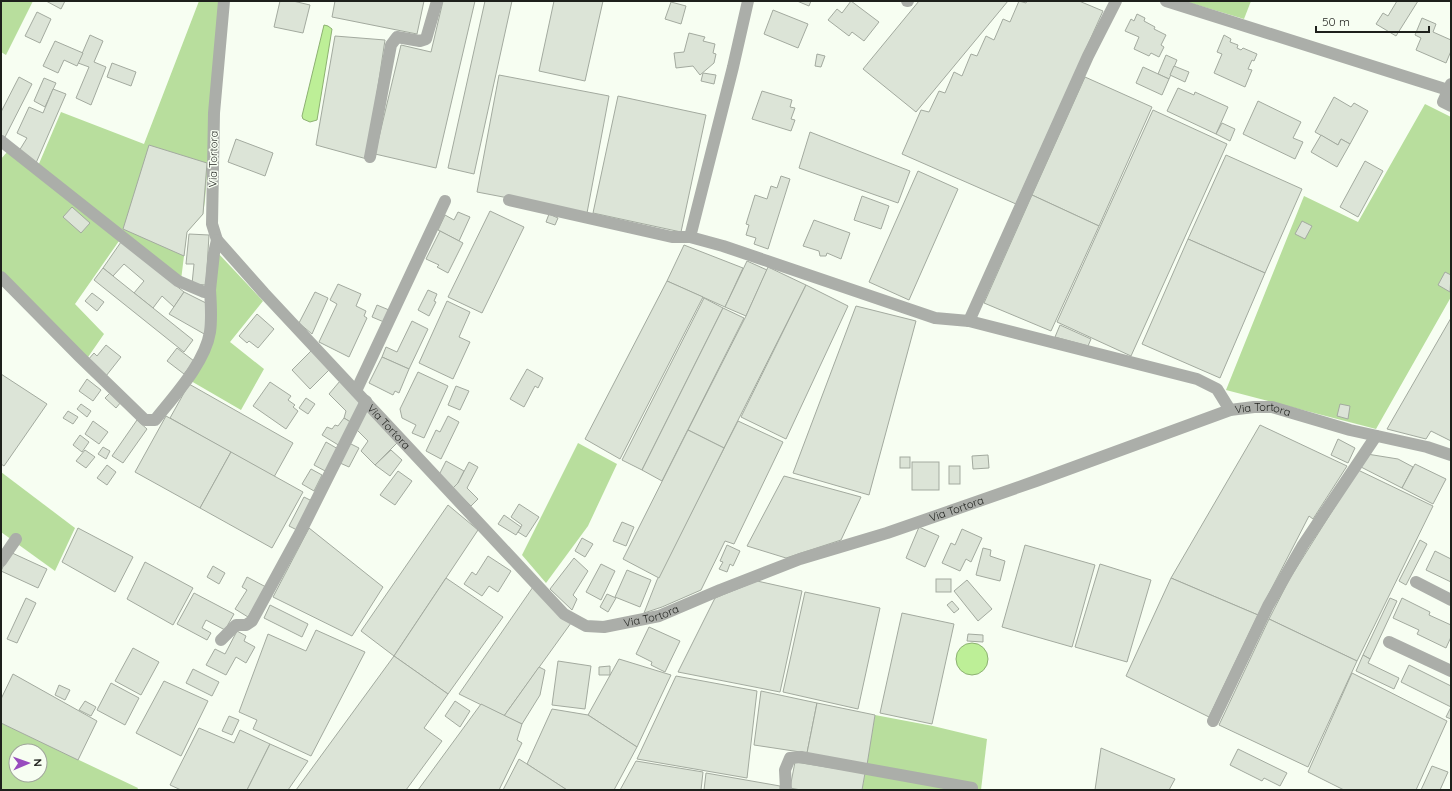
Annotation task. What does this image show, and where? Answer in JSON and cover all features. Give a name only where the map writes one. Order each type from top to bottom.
[{"type":"street","name":"Via Tortora","points":[[224,1],[214,113],[212,224],[217,240],[264,293],[564,614],[586,626],[604,627],[659,616],[720,590],[800,559],[887,533],[939,515],[1230,410],[1254,407],[1272,407],[1376,436],[1426,447],[1451,455]]},
{"type":"street","points":[[370,157],[391,45],[397,37],[420,41],[426,39],[437,1]]},
{"type":"street","points":[[690,237],[748,1]]},
{"type":"street","points":[[969,321],[1088,56],[1116,1]]},
{"type":"street","points":[[1166,1],[1450,87],[1442,102],[1451,106]]},
{"type":"street","points":[[1,141],[178,281],[204,292],[210,290]]},
{"type":"street","points":[[509,200],[672,237],[690,237],[934,318],[969,321],[1197,379],[1217,389],[1230,410]]},
{"type":"street","points":[[356,391],[446,201]]},
{"type":"street","points":[[1,277],[145,420],[155,420],[190,375],[203,353],[210,334],[212,314],[210,290],[214,252],[217,240]]},
{"type":"street","points":[[221,640],[236,625],[246,625],[252,621],[301,531],[366,401]]},
{"type":"street","points":[[1213,721],[1279,586],[1303,545],[1376,436]]},
{"type":"street","points":[[1,561],[16,539]]},
{"type":"street","points":[[1416,582],[1451,600]]},
{"type":"street","points":[[1389,642],[1451,671]]},
{"type":"street","points":[[786,790],[785,770],[790,758],[802,757],[972,788]]},
{"type":"shaded area","points":[[1,1],[33,1],[6,55],[1,52]]},
{"type":"shaded area","points":[[199,1],[220,1],[205,200],[203,214],[187,232],[181,280],[38,166],[61,112],[144,144]]},
{"type":"shaded area","points":[[1184,1],[1251,1],[1244,19]]},
{"type":"shaded area","points":[[324,25],[332,29],[317,120],[310,122],[303,119],[302,116]]},
{"type":"shaded area","points":[[1425,104],[1451,117],[1451,297],[1376,429],[1226,390],[1304,196],[1358,222]]},
{"type":"shaded area","points":[[7,152],[119,241],[75,304],[104,334],[86,360],[1,271],[1,159]]},
{"type":"shaded area","points":[[217,252],[263,301],[230,342],[264,369],[241,410],[191,381],[206,354]]},
{"type":"shaded area","points":[[578,443],[617,464],[588,526],[546,583],[522,555]]},
{"type":"shaded area","points":[[1,472],[75,528],[55,571],[1,532]]},
{"type":"shaded area","points":[[972,643],[978,644],[985,650],[988,659],[987,665],[981,672],[972,675],[966,674],[959,668],[956,659],[957,653],[963,646]]},
{"type":"shaded area","points":[[875,715],[933,726],[987,739],[981,790],[862,790]]},
{"type":"shaded area","points":[[1,723],[43,743],[8,743],[8,783],[48,783],[48,745],[138,788],[137,790],[1,790]]},
{"type":"building","points":[[46,1],[65,1],[61,9]]},
{"type":"building","points":[[280,1],[293,1],[310,5],[303,33],[274,27]]},
{"type":"building","points":[[335,1],[424,1],[417,34],[332,17]]},
{"type":"building","points":[[443,1],[475,1],[436,168],[375,154],[401,45],[431,52]]},
{"type":"building","points":[[485,1],[512,1],[474,174],[448,168]]},
{"type":"building","points":[[554,1],[603,1],[585,81],[539,71]]},
{"type":"building","points":[[797,1],[811,1],[809,6]]},
{"type":"building","points":[[851,1],[879,22],[864,41],[852,32],[849,36],[828,20],[837,9],[842,13]]},
{"type":"building","points":[[919,1],[1008,1],[916,112],[863,69]]},
{"type":"building","points":[[1019,1],[1026,3],[1027,1],[1079,1],[1103,11],[1016,204],[902,154],[921,110],[929,112],[939,91],[945,93],[954,72],[962,76],[971,54],[977,56],[986,36],[994,40],[1003,19],[1010,22]]},
{"type":"building","points":[[1397,1],[1418,1],[1396,36],[1376,24],[1383,13],[1388,16]]},
{"type":"building","points":[[671,2],[686,6],[681,24],[665,19]]},
{"type":"building","points":[[773,10],[808,24],[798,48],[764,34]]},
{"type":"building","points":[[37,12],[51,19],[40,43],[25,36]]},
{"type":"building","points":[[1137,14],[1145,18],[1144,21],[1155,27],[1154,29],[1166,35],[1161,45],[1164,47],[1159,57],[1151,53],[1149,56],[1134,49],[1139,37],[1125,31],[1131,19],[1134,21]]},
{"type":"building","points":[[1422,18],[1436,24],[1433,32],[1451,40],[1451,51],[1446,63],[1416,50],[1421,38],[1415,35]]},
{"type":"building","points":[[689,33],[705,37],[703,41],[715,44],[713,53],[716,54],[714,63],[700,75],[693,66],[676,68],[674,53],[684,52]]},
{"type":"building","points":[[90,35],[103,41],[94,62],[106,67],[91,105],[76,98],[89,67],[78,63]]},
{"type":"building","points":[[1224,35],[1231,39],[1230,42],[1238,45],[1237,48],[1241,50],[1243,48],[1257,54],[1254,61],[1252,60],[1248,69],[1252,70],[1245,87],[1214,73],[1222,54],[1217,52]]},
{"type":"building","points":[[335,36],[385,40],[367,159],[316,145]]},
{"type":"building","points":[[55,41],[83,53],[77,66],[64,60],[58,73],[43,66]]},
{"type":"building","points":[[817,54],[825,56],[821,67],[815,66]]},
{"type":"building","points":[[1166,55],[1177,60],[1169,79],[1158,74]]},
{"type":"building","points":[[112,63],[136,72],[131,86],[107,77]]},
{"type":"building","points":[[1174,66],[1189,72],[1185,82],[1170,75]]},
{"type":"building","points":[[1143,67],[1169,79],[1162,95],[1136,83]]},
{"type":"building","points":[[703,73],[716,75],[714,84],[701,81]]},
{"type":"building","points":[[499,75],[609,96],[587,213],[477,192]]},
{"type":"building","points":[[19,77],[32,84],[5,137],[1,135],[1,112]]},
{"type":"building","points":[[1085,77],[1152,107],[1099,226],[1032,195]]},
{"type":"building","points":[[44,78],[56,83],[45,107],[34,101]]},
{"type":"building","points":[[1178,88],[1194,95],[1195,92],[1228,107],[1216,134],[1167,111]]},
{"type":"building","points":[[53,89],[66,94],[36,163],[19,151],[27,138],[17,133],[29,107],[43,113]]},
{"type":"building","points":[[762,91],[792,100],[790,107],[795,108],[791,119],[795,120],[791,131],[752,119]]},
{"type":"building","points":[[618,96],[706,115],[681,232],[593,213]]},
{"type":"building","points":[[1334,97],[1351,107],[1354,103],[1368,111],[1350,144],[1341,139],[1338,145],[1315,132]]},
{"type":"building","points":[[1258,101],[1301,122],[1293,138],[1303,142],[1295,159],[1243,134]]},
{"type":"building","points":[[1153,110],[1227,144],[1131,356],[1057,322]]},
{"type":"building","points":[[1222,123],[1235,129],[1230,141],[1216,134]]},
{"type":"building","points":[[810,132],[910,171],[898,203],[799,168]]},
{"type":"building","points":[[1321,135],[1338,145],[1341,139],[1350,144],[1337,167],[1311,152]]},
{"type":"building","points":[[236,139],[273,153],[265,176],[228,162]]},
{"type":"building","points":[[149,145],[207,163],[203,214],[187,232],[184,256],[123,229]]},
{"type":"building","points":[[1226,155],[1302,189],[1265,273],[1188,239]]},
{"type":"building","points":[[1365,161],[1383,171],[1358,217],[1340,207]]},
{"type":"building","points":[[918,171],[958,189],[909,300],[869,282]]},
{"type":"building","points":[[781,176],[790,179],[768,249],[754,244],[756,238],[746,235],[749,225],[746,224],[755,195],[767,199],[771,186],[777,188]]},
{"type":"building","points":[[1032,195],[1099,226],[1051,331],[984,303]]},
{"type":"building","points":[[862,196],[889,206],[881,229],[854,220]]},
{"type":"building","points":[[72,207],[90,223],[81,233],[63,217]]},
{"type":"building","points":[[490,211],[524,227],[482,313],[448,297]]},
{"type":"building","points":[[458,212],[470,217],[459,241],[438,230],[445,215],[454,220]]},
{"type":"building","points":[[549,214],[558,218],[555,225],[546,222]]},
{"type":"building","points":[[814,220],[850,233],[841,259],[827,253],[826,256],[820,256],[819,251],[803,246]]},
{"type":"building","points":[[1302,221],[1312,226],[1305,239],[1295,234]]},
{"type":"building","points":[[440,231],[463,243],[448,273],[437,267],[439,265],[426,259]]},
{"type":"building","points":[[189,234],[209,235],[206,285],[192,284],[194,264],[186,264]]},
{"type":"building","points":[[1188,239],[1265,273],[1220,378],[1142,344]]},
{"type":"building","points":[[121,242],[184,292],[174,307],[162,296],[153,308],[134,293],[144,281],[124,264],[113,276],[103,268]]},
{"type":"building","points":[[684,245],[743,268],[725,307],[667,281]]},
{"type":"building","points":[[747,261],[767,270],[746,316],[725,307]]},
{"type":"building","points":[[768,267],[806,285],[724,448],[688,430],[746,316]]},
{"type":"building","points":[[103,268],[193,340],[184,352],[94,280]]},
{"type":"building","points":[[1445,272],[1451,275],[1450,292],[1438,285]]},
{"type":"building","points":[[667,281],[703,297],[620,459],[585,439]]},
{"type":"building","points":[[338,284],[361,294],[356,306],[366,311],[364,316],[367,318],[349,357],[319,342],[337,304],[330,300]]},
{"type":"building","points":[[806,285],[848,306],[786,439],[741,417]]},
{"type":"building","points":[[428,290],[437,294],[434,301],[436,302],[429,316],[418,310]]},
{"type":"building","points":[[184,292],[210,305],[206,335],[169,314]]},
{"type":"building","points":[[315,292],[328,298],[312,334],[299,323]]},
{"type":"building","points":[[92,293],[104,302],[97,311],[85,301]]},
{"type":"building","points":[[704,298],[723,308],[642,470],[622,460]]},
{"type":"building","points":[[447,301],[470,312],[459,337],[470,342],[453,379],[419,363]]},
{"type":"building","points":[[377,305],[389,310],[384,322],[372,317]]},
{"type":"building","points":[[856,306],[916,321],[869,495],[793,473]]},
{"type":"building","points":[[723,308],[744,318],[662,481],[642,470]]},
{"type":"building","points":[[257,314],[274,329],[258,348],[249,341],[247,343],[239,336]]},
{"type":"building","points":[[1451,318],[1451,441],[1431,431],[1426,439],[1387,429]]},
{"type":"building","points":[[412,321],[428,329],[409,369],[382,357],[386,347],[397,352]]},
{"type":"building","points":[[1060,325],[1091,339],[1088,346],[1055,337]]},
{"type":"building","points":[[106,345],[121,357],[106,376],[87,361],[94,353],[97,356]]},
{"type":"building","points":[[177,348],[194,361],[184,374],[167,361]]},
{"type":"building","points":[[312,350],[330,369],[310,389],[292,370]]},
{"type":"building","points":[[382,357],[409,369],[399,393],[395,391],[393,395],[369,383]]},
{"type":"building","points":[[527,369],[543,378],[538,388],[535,386],[524,407],[510,399]]},
{"type":"building","points":[[418,372],[448,386],[424,438],[412,433],[416,425],[402,418],[400,409]]},
{"type":"building","points":[[1,374],[47,404],[4,466],[1,464]]},
{"type":"building","points":[[87,379],[101,390],[93,401],[79,391]]},
{"type":"building","points":[[340,381],[362,403],[352,423],[344,418],[346,411],[329,394]]},
{"type":"building","points":[[270,382],[291,396],[288,400],[295,405],[293,407],[298,411],[286,429],[253,406]]},
{"type":"building","points":[[189,384],[293,443],[274,477],[170,418]]},
{"type":"building","points":[[456,386],[469,391],[460,410],[448,405]]},
{"type":"building","points":[[110,393],[121,402],[116,408],[105,398]]},
{"type":"building","points":[[306,398],[315,404],[308,414],[299,408]]},
{"type":"building","points":[[81,404],[91,411],[87,417],[77,409]]},
{"type":"building","points":[[1340,404],[1350,406],[1348,419],[1337,416]]},
{"type":"building","points":[[366,409],[397,443],[375,465],[361,451],[368,441],[356,429]]},
{"type":"building","points":[[68,411],[78,417],[73,424],[63,418]]},
{"type":"building","points":[[166,416],[231,452],[200,508],[135,472]]},
{"type":"building","points":[[448,416],[459,422],[441,459],[426,451],[436,430],[440,432]]},
{"type":"building","points":[[344,418],[352,423],[340,446],[322,435],[327,427],[332,429],[335,425],[338,426]]},
{"type":"building","points":[[137,420],[147,429],[123,463],[112,456]]},
{"type":"building","points":[[93,421],[108,432],[99,444],[85,434]]},
{"type":"building","points":[[738,421],[783,442],[734,544],[725,541],[701,590],[644,613],[657,580]]},
{"type":"building","points":[[1260,425],[1347,466],[1313,519],[1309,516],[1258,615],[1171,578]]},
{"type":"building","points":[[688,430],[724,448],[659,578],[623,559]]},
{"type":"building","points":[[80,435],[89,442],[82,452],[73,445]]},
{"type":"building","points":[[1338,439],[1355,448],[1348,463],[1331,455]]},
{"type":"building","points":[[326,442],[338,449],[327,472],[314,465]]},
{"type":"building","points":[[349,443],[359,448],[349,467],[340,463]]},
{"type":"building","points":[[103,447],[110,451],[106,459],[98,454]]},
{"type":"building","points":[[85,450],[95,457],[86,468],[76,461]]},
{"type":"building","points":[[391,450],[402,460],[390,476],[375,465]]},
{"type":"building","points":[[231,452],[303,492],[272,548],[200,508]]},
{"type":"building","points":[[1367,454],[1398,459],[1413,467],[1402,488],[1361,467]]},
{"type":"building","points":[[988,455],[989,468],[973,469],[972,456]]},
{"type":"building","points":[[900,457],[910,457],[910,468],[900,468]]},
{"type":"building","points":[[446,461],[464,471],[458,483],[453,488],[439,475]]},
{"type":"building","points":[[469,462],[478,467],[467,488],[478,499],[471,506],[453,488],[458,483]]},
{"type":"building","points":[[912,462],[939,462],[939,490],[912,490]]},
{"type":"building","points":[[1415,464],[1446,479],[1433,504],[1402,488]]},
{"type":"building","points":[[107,465],[116,472],[107,485],[97,478]]},
{"type":"building","points":[[949,466],[960,466],[960,484],[949,484]]},
{"type":"building","points":[[311,469],[322,475],[314,491],[302,484]]},
{"type":"building","points":[[1358,470],[1433,506],[1357,661],[1269,619],[1290,578]]},
{"type":"building","points":[[398,471],[412,481],[395,505],[380,495]]},
{"type":"building","points":[[784,476],[861,497],[841,540],[786,558],[747,546]]},
{"type":"building","points":[[304,497],[312,501],[297,530],[289,526]]},
{"type":"building","points":[[519,504],[539,517],[526,537],[518,532],[522,525],[511,517]]},
{"type":"building","points":[[448,505],[478,530],[394,656],[361,631]]},
{"type":"building","points":[[504,515],[521,527],[516,535],[498,524]]},
{"type":"building","points":[[622,522],[634,527],[626,546],[613,541]]},
{"type":"building","points":[[919,527],[939,536],[925,567],[906,558]]},
{"type":"building","points":[[78,528],[133,557],[115,592],[62,562]]},
{"type":"building","points":[[309,528],[383,587],[352,636],[273,597]]},
{"type":"building","points":[[962,529],[982,538],[971,562],[966,559],[960,571],[942,563],[951,543],[955,545]]},
{"type":"building","points":[[582,538],[593,544],[585,557],[575,551]]},
{"type":"building","points":[[1420,540],[1427,544],[1406,585],[1399,581]]},
{"type":"building","points":[[727,545],[740,551],[733,566],[730,564],[727,572],[719,569],[723,562],[720,561]]},
{"type":"building","points":[[1025,545],[1095,565],[1072,647],[1002,627]]},
{"type":"building","points":[[983,548],[991,550],[990,556],[1005,561],[1000,581],[976,575]]},
{"type":"building","points":[[1435,551],[1451,559],[1451,582],[1426,570]]},
{"type":"building","points":[[10,552],[47,569],[38,588],[1,571]]},
{"type":"building","points":[[488,556],[511,571],[498,592],[489,586],[482,596],[464,584],[472,572],[476,575]]},
{"type":"building","points":[[574,558],[588,571],[573,595],[577,599],[572,610],[550,589]]},
{"type":"building","points":[[145,562],[193,588],[173,625],[127,599]]},
{"type":"building","points":[[601,564],[615,571],[601,600],[586,592]]},
{"type":"building","points":[[1100,564],[1151,580],[1127,662],[1075,647]]},
{"type":"building","points":[[213,566],[225,573],[219,584],[207,577]]},
{"type":"building","points":[[627,570],[651,580],[640,607],[615,597]]},
{"type":"building","points":[[247,577],[266,587],[248,617],[235,609],[247,590],[242,587]]},
{"type":"building","points":[[446,578],[503,617],[448,694],[394,656]]},
{"type":"building","points":[[1171,578],[1258,615],[1209,717],[1126,676]]},
{"type":"building","points":[[936,579],[951,579],[951,592],[936,592]]},
{"type":"building","points":[[967,580],[992,609],[978,621],[954,591]]},
{"type":"building","points":[[757,581],[802,591],[780,692],[678,672],[715,598]]},
{"type":"building","points":[[533,587],[571,623],[504,716],[459,694]]},
{"type":"building","points":[[805,592],[880,608],[858,709],[783,692]]},
{"type":"building","points":[[194,593],[234,614],[225,630],[206,620],[202,628],[211,633],[207,640],[177,624]]},
{"type":"building","points":[[607,594],[616,598],[608,612],[600,607]]},
{"type":"building","points":[[26,598],[36,603],[17,643],[7,639]]},
{"type":"building","points":[[1390,598],[1397,601],[1370,659],[1363,655]]},
{"type":"building","points":[[1402,598],[1430,612],[1429,615],[1451,625],[1451,637],[1446,648],[1417,634],[1419,630],[1393,618]]},
{"type":"building","points":[[952,601],[959,609],[954,613],[947,605]]},
{"type":"building","points":[[270,605],[308,624],[302,637],[264,618]]},
{"type":"building","points":[[902,613],[954,624],[932,724],[880,713]]},
{"type":"building","points":[[1269,619],[1357,661],[1308,767],[1219,725]]},
{"type":"building","points":[[649,627],[680,641],[665,672],[651,665],[652,662],[636,654]]},
{"type":"building","points":[[316,630],[365,652],[311,756],[253,729],[257,720],[239,712],[268,634],[306,651]]},
{"type":"building","points":[[237,631],[246,636],[244,641],[255,647],[246,663],[236,657],[226,675],[206,665],[215,649],[225,654]]},
{"type":"building","points":[[968,634],[983,635],[983,642],[967,641]]},
{"type":"building","points":[[133,648],[159,662],[141,695],[115,681]]},
{"type":"building","points":[[1363,655],[1370,659],[1368,663],[1399,678],[1394,689],[1356,671]]},
{"type":"building","points":[[394,656],[448,694],[424,728],[442,741],[406,790],[296,790]]},
{"type":"building","points":[[619,659],[671,675],[637,747],[588,715]]},
{"type":"building","points":[[558,661],[591,666],[585,709],[552,705]]},
{"type":"building","points":[[1409,665],[1451,686],[1451,707],[1401,682]]},
{"type":"building","points":[[610,666],[610,675],[599,675],[599,667]]},
{"type":"building","points":[[539,667],[545,670],[540,695],[522,724],[504,716]]},
{"type":"building","points":[[193,669],[219,682],[212,696],[186,683]]},
{"type":"building","points":[[1352,673],[1447,721],[1416,790],[1344,790],[1308,772]]},
{"type":"building","points":[[13,674],[97,721],[78,760],[48,746],[48,743],[43,743],[1,723],[1,699]]},
{"type":"building","points":[[676,676],[757,691],[747,778],[637,759]]},
{"type":"building","points":[[164,681],[208,701],[181,756],[136,733]]},
{"type":"building","points":[[111,683],[139,698],[125,725],[97,710]]},
{"type":"building","points":[[59,685],[70,690],[65,700],[55,695]]},
{"type":"building","points":[[761,691],[817,703],[807,753],[754,745]]},
{"type":"building","points":[[85,701],[96,707],[91,716],[79,710]]},
{"type":"building","points":[[455,701],[470,711],[460,727],[445,716]]},
{"type":"building","points":[[817,703],[875,715],[867,765],[807,753]]},
{"type":"building","points":[[481,704],[522,724],[517,740],[522,743],[499,790],[418,790]]},
{"type":"building","points":[[1451,707],[1451,719],[1446,717]]},
{"type":"building","points":[[552,709],[588,715],[637,747],[614,790],[567,790],[527,764]]},
{"type":"building","points":[[229,716],[239,720],[232,735],[222,731]]},
{"type":"building","points":[[199,728],[234,743],[240,730],[270,744],[247,790],[181,790],[170,785]]},
{"type":"building","points":[[270,744],[308,761],[288,790],[247,790]]},
{"type":"building","points":[[1101,748],[1175,779],[1169,790],[1095,790]]},
{"type":"building","points":[[1238,749],[1287,773],[1280,786],[1264,778],[1262,781],[1230,765]]},
{"type":"building","points":[[519,759],[527,764],[567,790],[503,790]]},
{"type":"building","points":[[636,761],[703,772],[701,790],[620,790]]},
{"type":"building","points":[[795,762],[865,773],[862,790],[801,790],[790,788]]},
{"type":"building","points":[[1432,766],[1448,772],[1440,790],[1421,790]]},
{"type":"building","points":[[706,773],[780,786],[780,790],[704,790]]}]
